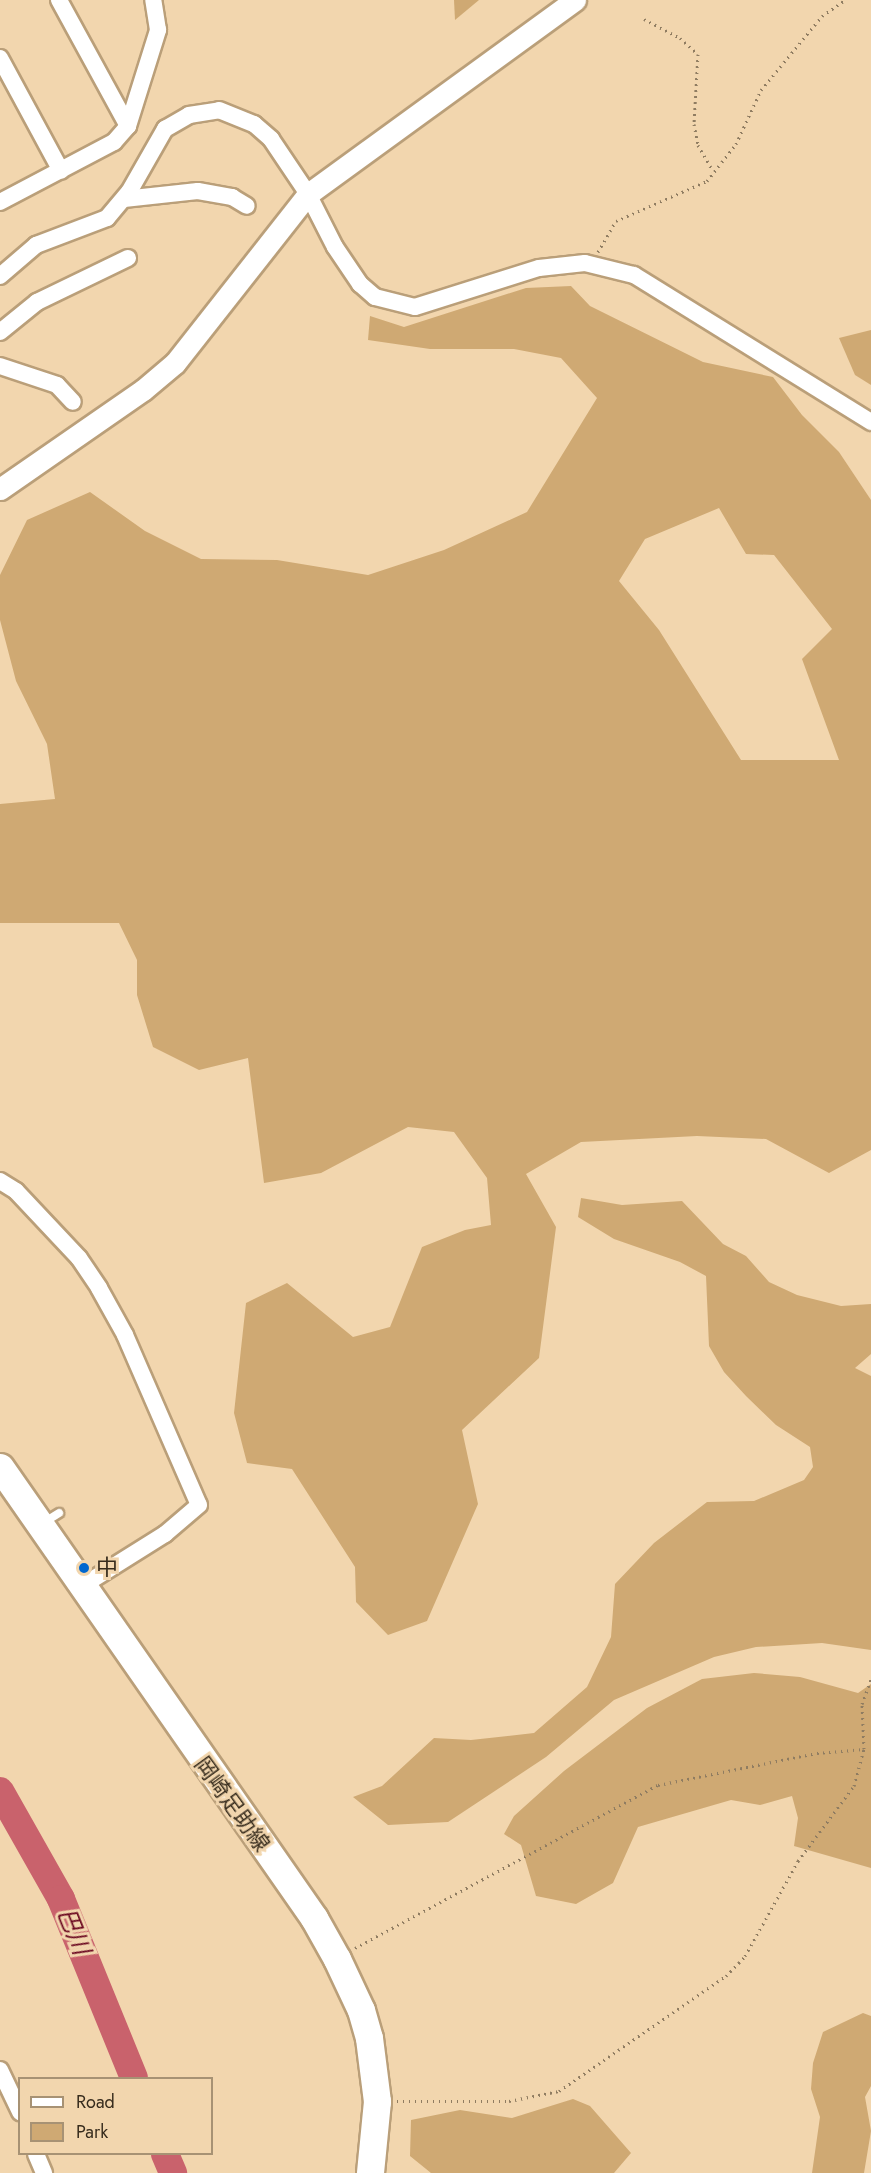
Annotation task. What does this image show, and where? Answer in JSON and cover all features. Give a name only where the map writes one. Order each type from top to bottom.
[{"type":"main road","name":"岡崎足助線","points":[[0,1467],[49,1519],[82,1586],[314,1918],[337,1959],[369,2038],[377,2101],[370,2173]]},
{"type":"street","points":[[59,0],[128,126]]},
{"type":"street","points":[[0,202],[114,142],[128,126],[158,30],[153,0]]},
{"type":"street","points":[[0,489],[143,390],[175,363],[308,194],[575,0]]},
{"type":"street","points":[[0,58],[61,171]]},
{"type":"street","points":[[0,276],[36,245],[96,225],[124,199],[165,129],[180,118],[211,110],[230,112],[254,124],[284,155],[360,284],[375,297],[393,304],[415,308],[539,268],[594,265],[634,274],[871,422]]},
{"type":"street","points":[[124,199],[198,191],[232,197],[248,206]]},
{"type":"street","points":[[0,332],[36,303],[128,258]]},
{"type":"street","points":[[0,366],[57,385],[73,402]]},
{"type":"street","points":[[0,1181],[16,1191],[79,1258],[99,1288],[125,1335],[199,1505],[165,1534],[82,1586]]},
{"type":"street","points":[[0,2070],[18,2108]]},
{"type":"street","points":[[36,2155],[44,2173]]},
{"type":"path","points":[[594,265],[599,249],[616,221],[707,181],[736,144],[760,90],[822,16],[845,0]]},
{"type":"path","points":[[644,19],[680,38],[698,54],[694,124],[698,145],[713,171]]},
{"type":"path","points":[[377,2101],[509,2101],[559,2091],[726,1976],[745,1956],[798,1861],[854,1786],[864,1749],[862,1704],[871,1678]]},
{"type":"path","points":[[337,1959],[657,1785],[817,1753],[864,1749]]},
{"type":"green space","points":[[454,0],[479,0],[455,20]]},
{"type":"green space","points":[[571,286],[590,306],[703,362],[773,377],[802,415],[839,452],[871,500],[871,1150],[829,1173],[766,1139],[697,1136],[581,1142],[526,1174],[556,1227],[539,1358],[462,1430],[478,1504],[427,1621],[388,1635],[356,1602],[355,1567],[292,1469],[247,1463],[234,1413],[246,1303],[287,1283],[353,1337],[390,1327],[422,1247],[465,1230],[491,1225],[487,1178],[454,1132],[408,1127],[321,1173],[264,1183],[248,1058],[199,1070],[153,1047],[137,995],[137,960],[119,923],[0,923],[0,804],[55,799],[47,744],[16,681],[0,620],[0,575],[27,520],[90,492],[145,531],[201,559],[277,560],[368,575],[444,550],[527,512],[597,398],[561,358],[514,349],[430,349],[368,340],[370,316],[404,327],[526,288]],"holes":[[[719,508],[746,554],[774,555],[832,629],[802,659],[839,760],[741,760],[659,630],[619,581],[645,539]]]},
{"type":"green space","points":[[871,330],[871,385],[855,375],[839,338]]},
{"type":"green space","points":[[581,1198],[622,1205],[682,1201],[723,1244],[746,1256],[769,1282],[797,1295],[841,1306],[871,1304],[871,1354],[855,1368],[871,1376],[871,1650],[822,1643],[756,1647],[714,1657],[614,1700],[546,1757],[448,1822],[388,1825],[353,1797],[382,1786],[434,1738],[471,1740],[534,1733],[587,1687],[611,1637],[615,1584],[654,1543],[707,1502],[754,1501],[804,1480],[813,1467],[810,1447],[776,1425],[746,1396],[724,1372],[709,1346],[706,1276],[680,1262],[614,1239],[578,1217]]},
{"type":"green space","points":[[754,1673],[800,1677],[858,1693],[871,1684],[871,1868],[794,1846],[798,1818],[792,1796],[760,1805],[731,1800],[638,1827],[613,1883],[576,1904],[536,1896],[521,1845],[504,1834],[514,1816],[564,1771],[647,1708],[702,1679]]},
{"type":"green space","points":[[863,2013],[871,2016],[871,2086],[865,2097],[871,2131],[864,2173],[812,2173],[820,2117],[811,2089],[813,2063],[823,2032]]},
{"type":"green space","points":[[573,2099],[590,2106],[631,2153],[614,2173],[431,2173],[410,2156],[411,2120],[460,2110],[512,2118]]},
{"type":"waterway","name":"巴川","points":[[0,1791],[61,1899],[134,2077]]},
{"type":"waterway","name":"巴川","points":[[165,2155],[173,2173]]},
{"type":"place","name":"中","points":[[84,1568]]}]
